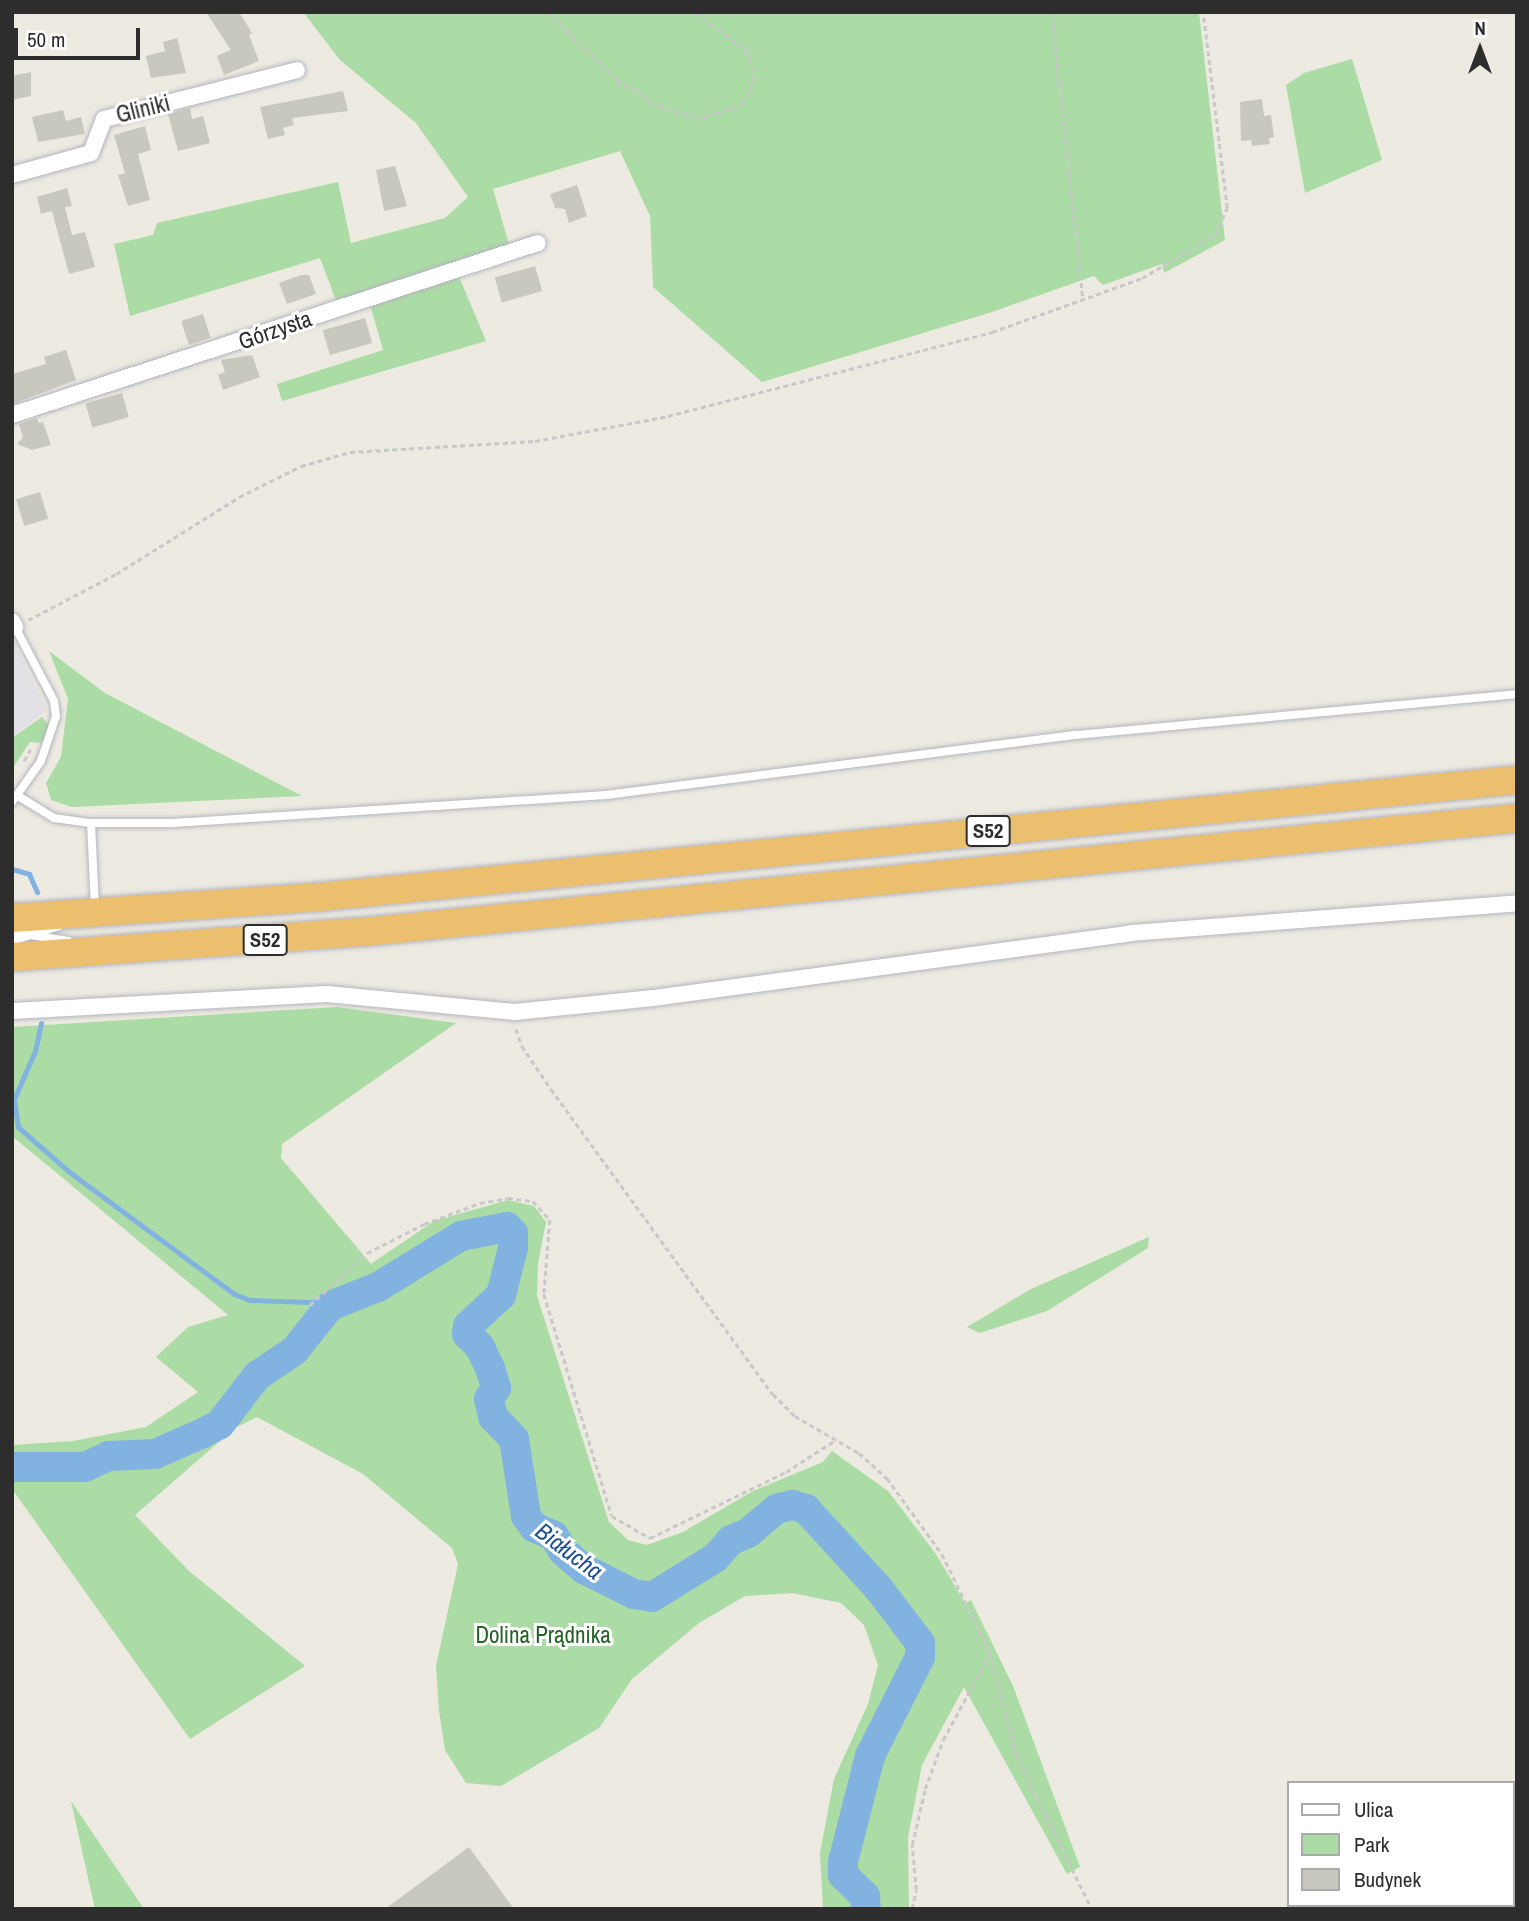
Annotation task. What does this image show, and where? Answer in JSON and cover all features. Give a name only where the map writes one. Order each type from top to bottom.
[{"type":"highway","name":"S52","points":[[23,927],[95,914],[319,897],[1517,780]]},
{"type":"highway","name":"S52","points":[[12,957],[129,951],[363,932],[1517,818]]},
{"type":"street","name":"Gliniki","points":[[12,175],[91,153],[104,119],[297,70]]},
{"type":"street","name":"Górzysta","points":[[12,415],[538,243]]},
{"type":"street","points":[[12,1011],[327,995],[515,1012],[653,998],[1118,934],[1517,904]]},
{"type":"lane","points":[[13,624],[54,701],[56,716],[41,761],[15,799],[54,818],[91,823],[173,823],[606,795],[1076,735],[1517,694]]},
{"type":"lane","points":[[91,823],[95,914]]},
{"type":"lane","points":[[12,941],[23,927]]},
{"type":"lane","points":[[12,932],[23,927],[129,951]]},
{"type":"path","points":[[547,12],[617,80],[659,106],[700,118],[742,105],[755,79],[748,52],[693,12]]},
{"type":"path","points":[[1052,12],[1083,299]]},
{"type":"path","points":[[13,624],[302,466],[350,452],[536,441],[668,416],[992,332],[1142,278],[1215,235],[1227,208],[1203,12]]},
{"type":"path","points":[[18,770],[36,744]]},
{"type":"path","points":[[515,1012],[522,1046],[551,1089],[773,1394],[796,1416],[834,1441],[859,1453],[887,1478],[942,1554],[990,1652],[1016,1754],[1092,1909]]},
{"type":"path","points":[[310,1305],[367,1253],[424,1224],[480,1203],[508,1198],[533,1201],[550,1220],[544,1294],[612,1516],[650,1538],[786,1472],[834,1441]]},
{"type":"path","points":[[912,1909],[916,1890],[912,1845],[925,1789],[943,1740],[990,1652]]},
{"type":"shaded area","points":[[12,638],[47,710],[12,738]]},
{"type":"green space","points":[[303,12],[1199,12],[1225,240],[1164,273],[1162,264],[1103,285],[1094,276],[992,312],[762,382],[653,287],[650,216],[620,151],[493,189],[510,248],[337,303],[320,258],[130,316],[114,244],[153,235],[157,223],[338,182],[351,243],[445,218],[468,197],[416,123],[340,60]]},
{"type":"green space","points":[[1352,59],[1382,160],[1305,193],[1286,85],[1304,73]]},
{"type":"green space","points":[[458,274],[486,341],[282,401],[277,384],[383,350],[370,304]]},
{"type":"green space","points":[[49,651],[105,693],[302,796],[72,807],[51,800],[46,783],[61,757],[68,699]]},
{"type":"green space","points":[[42,717],[50,727],[41,743],[30,742],[12,769],[12,738]]},
{"type":"green space","name":"Dolina Prądnika","points":[[337,1007],[456,1023],[282,1144],[281,1158],[371,1264],[434,1221],[508,1200],[534,1206],[546,1222],[538,1263],[537,1296],[609,1522],[628,1540],[647,1545],[683,1532],[753,1491],[823,1462],[832,1451],[888,1491],[936,1554],[965,1603],[971,1600],[1013,1686],[1080,1867],[1067,1874],[964,1687],[922,1765],[908,1838],[909,1909],[823,1909],[820,1853],[834,1779],[868,1704],[878,1665],[864,1625],[841,1603],[792,1593],[745,1596],[699,1623],[632,1679],[599,1728],[501,1786],[466,1783],[445,1750],[436,1666],[458,1564],[452,1548],[363,1474],[257,1417],[235,1428],[135,1515],[189,1571],[305,1666],[190,1739],[12,1489],[12,1445],[73,1441],[146,1427],[198,1392],[156,1357],[188,1327],[228,1315],[12,1136],[12,1027]]},
{"type":"green space","points":[[1149,1237],[1148,1248],[1047,1311],[980,1333],[967,1327],[1031,1289]]},
{"type":"green space","points":[[71,1801],[144,1909],[95,1909]]},
{"type":"building","points":[[206,12],[239,12],[252,33],[249,35],[259,61],[224,75],[217,56],[231,50]]},
{"type":"building","points":[[177,38],[186,73],[151,78],[146,56],[165,51],[163,42]]},
{"type":"building","points":[[31,72],[31,96],[12,100],[12,76]]},
{"type":"building","points":[[343,91],[348,111],[292,118],[294,125],[283,128],[285,135],[268,139],[260,107]]},
{"type":"building","points":[[1262,99],[1264,116],[1271,115],[1274,137],[1269,138],[1270,144],[1252,146],[1251,140],[1241,141],[1240,102]]},
{"type":"building","points":[[190,108],[192,119],[203,116],[210,143],[178,151],[168,114]]},
{"type":"building","points":[[63,110],[66,121],[81,117],[85,134],[38,142],[32,117]]},
{"type":"building","points":[[145,126],[151,150],[138,154],[150,200],[128,206],[118,175],[125,173],[114,135]]},
{"type":"building","points":[[395,166],[407,206],[384,211],[376,170]]},
{"type":"building","points":[[577,185],[587,216],[569,223],[565,209],[555,208],[550,194]]},
{"type":"building","points":[[67,188],[72,206],[65,207],[72,235],[85,232],[95,267],[69,274],[52,211],[41,214],[37,197]]},
{"type":"building","points":[[535,266],[542,291],[502,303],[495,278]]},
{"type":"building","points":[[309,275],[316,294],[287,304],[279,283]]},
{"type":"building","points":[[203,314],[211,338],[189,345],[181,321]]},
{"type":"building","points":[[365,318],[372,343],[330,355],[323,330]]},
{"type":"building","points":[[66,350],[76,380],[13,404],[12,374],[46,364],[44,357]]},
{"type":"building","points":[[252,355],[260,377],[223,390],[218,375],[225,372],[221,360]]},
{"type":"building","points":[[122,393],[129,417],[92,428],[85,403]]},
{"type":"building","points":[[37,418],[39,423],[43,422],[51,445],[32,450],[17,444],[23,437],[19,424]]},
{"type":"building","points":[[40,492],[48,519],[24,526],[16,499]]},
{"type":"building","points":[[469,1847],[514,1909],[385,1909]]},
{"type":"waterway","points":[[12,869],[29,874],[37,892]]},
{"type":"waterway","points":[[41,1023],[35,1051],[14,1099],[18,1127],[68,1171],[234,1294],[250,1300],[335,1303]]},
{"type":"waterway","name":"Białucha","points":[[12,1467],[85,1467],[109,1456],[155,1454],[201,1434],[220,1424],[257,1376],[295,1350],[330,1306],[378,1287],[461,1236],[507,1227],[513,1233],[513,1248],[501,1295],[468,1326],[467,1334],[480,1347],[490,1368],[496,1388],[489,1399],[493,1417],[514,1439],[526,1516],[534,1527],[554,1536],[563,1551],[584,1569],[634,1594],[652,1597],[715,1558],[731,1540],[748,1533],[777,1509],[792,1505],[806,1509],[879,1589],[920,1643],[920,1657],[870,1756],[843,1862],[843,1875],[865,1896],[866,1909]]}]
